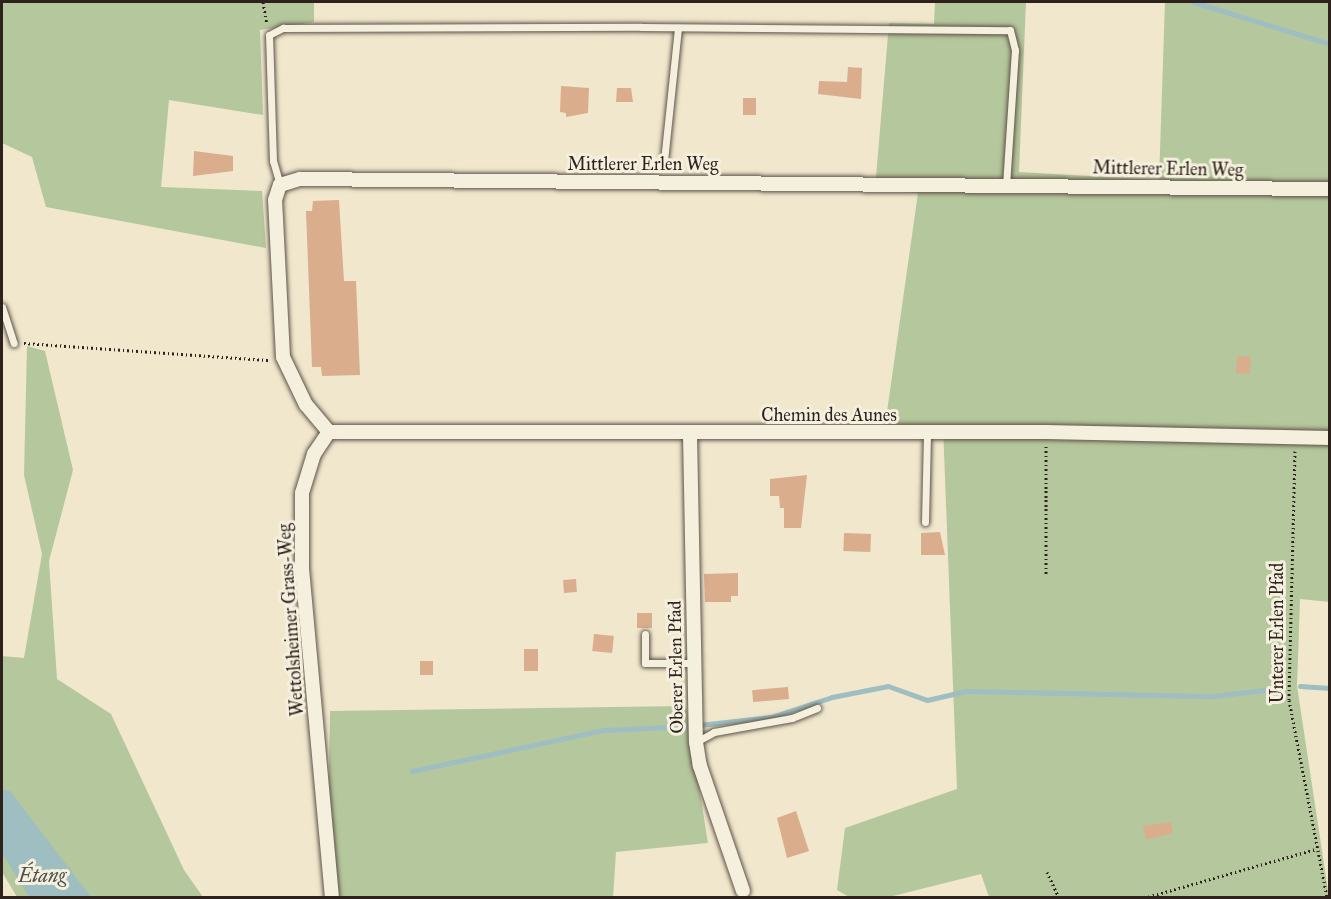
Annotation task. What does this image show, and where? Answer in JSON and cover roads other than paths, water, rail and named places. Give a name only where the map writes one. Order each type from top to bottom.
[{"type":"street","name":"Mittlerer Erlen Weg","points":[[280,185],[300,179],[1329,189]]},
{"type":"street","points":[[280,185],[275,200],[283,357],[306,405],[328,432]]},
{"type":"street","name":"Chemin des Aunes","points":[[328,432],[690,434],[1046,432],[1329,438]]},
{"type":"street","name":"Wettolsheimer Grass-Weg","points":[[328,432],[314,454],[302,493],[302,558],[332,897]]},
{"type":"street","name":"Oberer Erlen Pfad","points":[[690,434],[696,742],[700,766],[743,891]]},
{"type":"lane","points":[[664,161],[678,27]]},
{"type":"lane","points":[[280,185],[273,161],[269,35],[283,28],[678,27],[1010,30],[1015,50],[1006,185]]},
{"type":"lane","points":[[2,307],[14,343]]},
{"type":"lane","points":[[925,522],[927,433]]},
{"type":"lane","points":[[645,634],[645,663],[694,663]]},
{"type":"lane","points":[[696,742],[714,732],[792,718],[817,708]]},
{"type":"water","name":"Étang","points":[[2,790],[10,791],[91,897],[29,897],[2,853]]},
{"type":"waterway","points":[[1193,2],[1330,44]]},
{"type":"waterway","points":[[699,725],[771,717],[832,697],[888,686],[927,700],[965,691],[1214,696],[1279,688]]},
{"type":"waterway","points":[[1300,686],[1330,688]]},
{"type":"waterway","points":[[412,771],[604,730],[689,726]]}]
